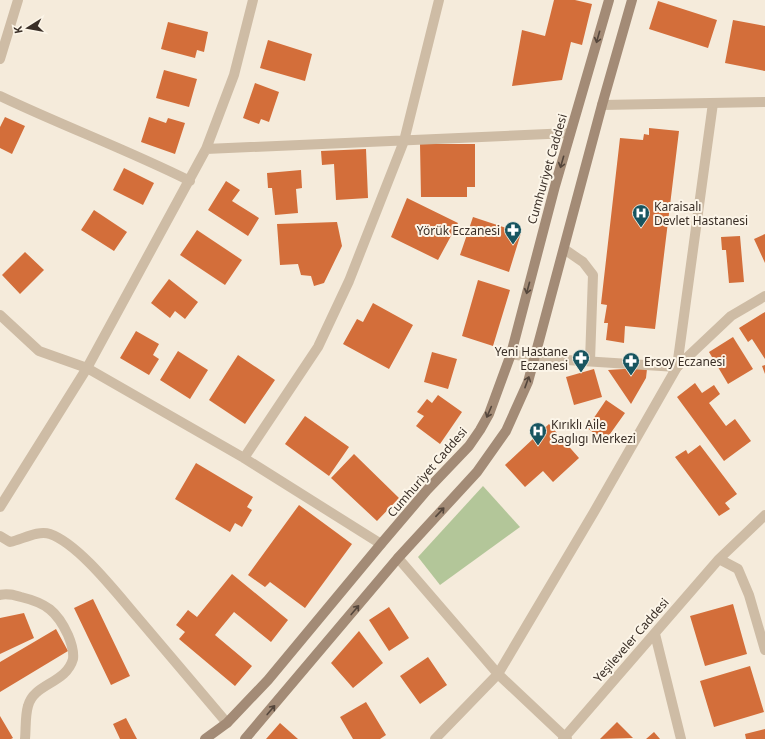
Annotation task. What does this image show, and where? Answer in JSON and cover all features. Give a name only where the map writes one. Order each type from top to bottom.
[{"type":"main road","name":"Cumhuriyet Caddesi","points":[[206,739],[227,723],[268,680],[427,490],[469,446],[489,414],[511,354],[570,133],[609,0]]},
{"type":"main road","points":[[245,739],[398,558],[477,472],[506,431],[528,382],[602,105],[632,0]]},
{"type":"street","points":[[0,59],[18,0]]},
{"type":"street","points":[[0,507],[87,368],[190,181],[206,149],[234,75],[253,0]]},
{"type":"street","points":[[244,458],[318,347],[349,282],[404,140],[439,0]]},
{"type":"street","points":[[0,96],[50,120],[135,154],[190,181]]},
{"type":"street","points":[[602,105],[765,102]]},
{"type":"street","points":[[677,366],[713,103]]},
{"type":"street","points":[[206,149],[570,133]]},
{"type":"street","points":[[564,249],[583,262],[593,275],[590,361]]},
{"type":"street","points":[[435,739],[498,674],[594,512],[677,366],[731,316],[765,296]]},
{"type":"street","points":[[0,315],[40,350],[87,368],[244,458],[381,544]]},
{"type":"street","points":[[511,354],[535,358],[677,366]]},
{"type":"street","name":"Yeşileveler Caddesi","points":[[565,738],[719,559],[765,515]]},
{"type":"street","points":[[0,536],[10,542],[24,539],[35,533],[49,534],[62,540],[99,572],[227,723]]},
{"type":"street","points":[[398,558],[498,674],[565,738]]},
{"type":"street","points":[[719,559],[738,569],[749,595],[765,650]]},
{"type":"street","points":[[0,595],[6,594],[35,600],[48,606],[61,620],[72,645],[73,658],[64,675],[35,693],[28,705],[25,739]]},
{"type":"street","points":[[655,634],[681,739]]},
{"type":"green space","points":[[483,486],[520,527],[440,585],[418,557]]},
{"type":"building","points":[[554,0],[575,0],[592,4],[582,45],[571,42],[562,80],[512,86],[522,30],[545,36]]},
{"type":"building","points":[[658,1],[717,20],[708,48],[649,29]]},
{"type":"building","points":[[733,20],[765,26],[765,71],[725,63]]},
{"type":"building","points":[[168,22],[208,32],[204,52],[197,50],[195,58],[161,49]]},
{"type":"building","points":[[268,40],[312,54],[305,81],[260,68]]},
{"type":"building","points":[[164,70],[197,79],[189,107],[156,98]]},
{"type":"building","points":[[255,83],[279,92],[269,122],[261,119],[259,124],[243,118]]},
{"type":"building","points":[[5,117],[25,126],[12,154],[0,148],[0,127]]},
{"type":"building","points":[[149,117],[166,123],[168,118],[185,123],[175,154],[141,142]]},
{"type":"building","points":[[649,128],[679,131],[655,329],[625,326],[624,343],[606,340],[608,323],[604,323],[607,305],[601,304],[620,138],[643,140],[644,134],[649,135]]},
{"type":"building","points":[[420,144],[475,144],[475,187],[467,187],[467,197],[421,197]]},
{"type":"building","points":[[366,149],[368,198],[336,200],[334,164],[322,165],[321,151]]},
{"type":"building","points":[[124,168],[154,183],[143,205],[113,190]]},
{"type":"building","points":[[301,170],[302,188],[296,189],[298,213],[275,215],[272,188],[268,188],[267,173]]},
{"type":"building","points":[[226,181],[240,190],[232,201],[259,218],[248,236],[208,210]]},
{"type":"building","points":[[407,198],[458,223],[438,260],[391,237]]},
{"type":"building","points":[[94,210],[127,232],[114,251],[81,230]]},
{"type":"building","points":[[473,217],[521,233],[509,272],[460,255]]},
{"type":"building","points":[[337,222],[342,246],[324,283],[314,286],[311,276],[301,275],[298,264],[280,265],[277,224]]},
{"type":"building","points":[[197,230],[242,260],[225,285],[180,255]]},
{"type":"building","points":[[765,234],[765,263],[754,239]]},
{"type":"building","points":[[740,236],[744,282],[729,283],[726,250],[722,250],[721,237]]},
{"type":"building","points":[[25,252],[44,270],[20,294],[2,275]]},
{"type":"building","points":[[169,279],[198,302],[185,319],[175,311],[170,318],[151,303]]},
{"type":"building","points":[[478,280],[510,290],[493,346],[462,336]]},
{"type":"building","points":[[373,303],[413,325],[389,369],[343,344],[357,319],[363,322]]},
{"type":"building","points":[[765,312],[765,359],[752,339],[748,342],[739,328]]},
{"type":"building","points":[[136,331],[159,344],[153,355],[159,359],[149,375],[120,358]]},
{"type":"building","points":[[733,337],[753,369],[728,384],[709,352]]},
{"type":"building","points":[[178,351],[208,370],[190,399],[160,380]]},
{"type":"building","points":[[432,352],[457,359],[448,389],[424,382]]},
{"type":"building","points":[[238,355],[275,380],[245,424],[209,400]]},
{"type":"building","points":[[765,365],[765,374],[762,366]]},
{"type":"building","points":[[594,369],[602,397],[574,405],[566,377]]},
{"type":"building","points":[[647,369],[646,378],[631,404],[608,370]]},
{"type":"building","points":[[695,383],[702,393],[714,385],[720,394],[709,403],[726,426],[735,419],[751,441],[724,461],[677,397]]},
{"type":"building","points":[[438,395],[462,412],[440,444],[416,426],[424,416],[417,412],[427,399],[432,403]]},
{"type":"building","points":[[606,400],[625,413],[605,441],[587,428]]},
{"type":"building","points":[[305,416],[349,447],[329,476],[285,444]]},
{"type":"building","points":[[549,424],[579,458],[553,482],[543,471],[525,487],[505,465]]},
{"type":"building","points":[[700,445],[737,494],[725,503],[730,509],[719,516],[675,457],[686,450],[688,454]]},
{"type":"building","points":[[354,454],[399,498],[377,521],[331,478]]},
{"type":"building","points":[[196,463],[253,497],[247,507],[252,510],[242,527],[235,523],[230,532],[175,499]]},
{"type":"building","points":[[299,505],[352,544],[305,608],[270,582],[265,587],[248,575]]},
{"type":"building","points":[[232,574],[288,620],[271,642],[234,612],[215,635],[252,666],[235,686],[179,639],[185,632],[176,625],[188,610],[197,617]]},
{"type":"building","points":[[93,599],[130,676],[111,685],[74,608]]},
{"type":"building","points":[[733,604],[747,654],[705,666],[690,616]]},
{"type":"building","points":[[389,607],[409,638],[389,651],[369,620]]},
{"type":"building","points":[[24,613],[34,638],[0,654],[0,618]]},
{"type":"building","points":[[56,629],[68,651],[0,692],[0,662]]},
{"type":"building","points":[[359,631],[383,663],[353,688],[331,663]]},
{"type":"building","points":[[428,657],[447,685],[420,704],[400,676]]},
{"type":"building","points":[[750,666],[764,712],[714,727],[700,681]]},
{"type":"building","points":[[366,702],[386,735],[380,739],[353,739],[340,717]]},
{"type":"building","points":[[0,716],[13,738],[0,739]]},
{"type":"building","points":[[126,718],[137,739],[120,739],[113,724]]},
{"type":"building","points":[[617,722],[633,738],[600,739]]},
{"type":"building","points":[[280,723],[298,739],[266,739]]},
{"type":"building","points":[[765,729],[765,739],[746,739],[745,734]]},
{"type":"building","points":[[654,732],[660,739],[646,739]]},
{"type":"place","name":"Karaisalı Devlet Hastanesi","points":[[641,228]]},
{"type":"place","name":"Yörük Eczanesi","points":[[513,245]]},
{"type":"place","name":"Yeni Hastane Eczanesi","points":[[581,373]]},
{"type":"place","name":"Ersoy Eczanesi","points":[[631,376]]},
{"type":"place","name":"Kırıklı Aile Saglıgı Merkezi","points":[[538,446]]}]
